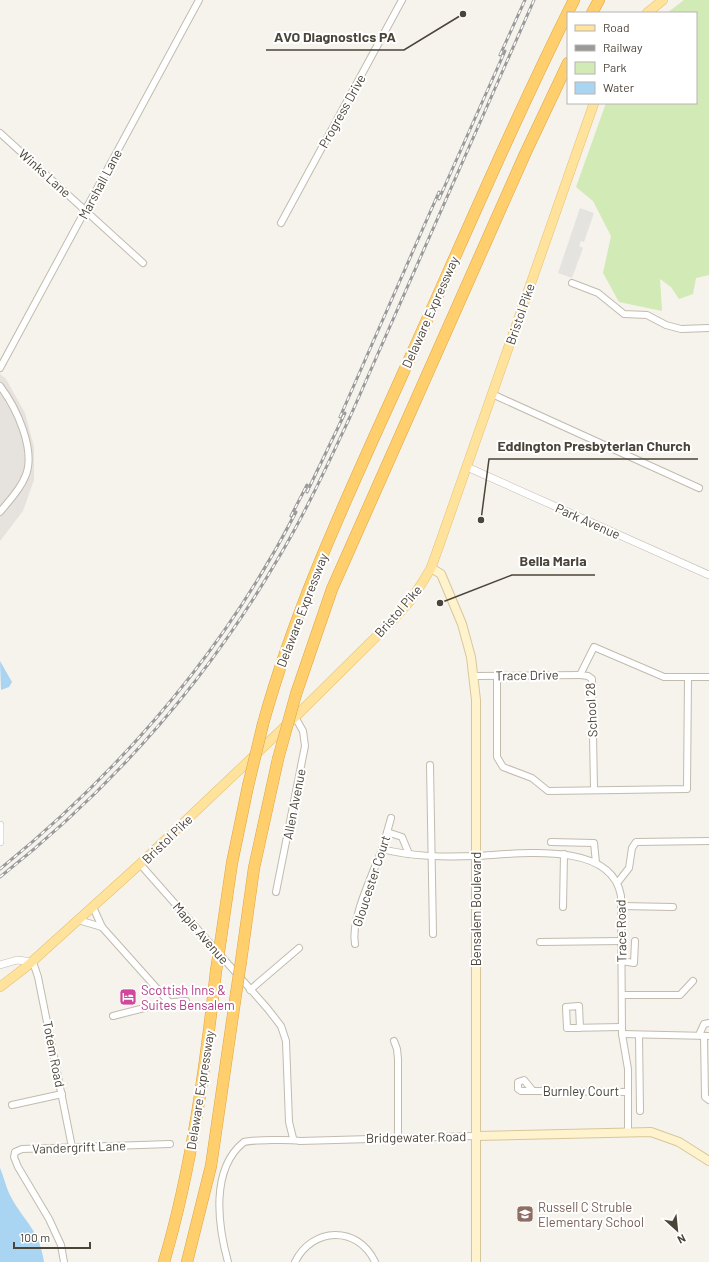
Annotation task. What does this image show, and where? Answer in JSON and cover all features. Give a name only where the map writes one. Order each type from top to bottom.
[{"type":"highway","name":"Delaware Expressway","points":[[568,12],[574,0]]},
{"type":"highway","points":[[593,12],[599,0]]},
{"type":"highway","name":"Delaware Expressway","points":[[164,1262],[181,1198],[192,1140],[237,835],[264,724],[295,624],[328,542],[507,140],[567,15]]},
{"type":"highway","name":"Delaware Expressway","points":[[187,1262],[205,1194],[215,1145],[254,868],[278,759],[296,694],[335,582],[525,154],[567,65]]},
{"type":"main road","points":[[648,12],[663,0]]},
{"type":"main road","name":"Bristol Pike","points":[[0,987],[33,962],[140,864],[295,717],[402,610],[419,589],[431,568],[594,104]]},
{"type":"main road","name":"Bensalem Boulevard","points":[[431,568],[441,574],[455,603],[469,646],[474,676],[477,710],[475,856],[476,1262]]},
{"type":"main road","name":"Bridgewater Road","points":[[476,1136],[651,1132],[663,1135],[688,1147],[709,1161]]},
{"type":"street","name":"Marshall Lane","points":[[0,368],[199,0]]},
{"type":"street","name":"Progress Drive","points":[[281,223],[402,0]]},
{"type":"street","name":"Winks Lane","points":[[0,133],[143,263]]},
{"type":"street","points":[[572,283],[598,293],[624,314],[647,315],[666,325],[681,329],[709,328]]},
{"type":"street","points":[[0,386],[19,417],[25,437],[28,460],[26,477],[0,512]]},
{"type":"street","points":[[492,394],[699,488]]},
{"type":"street","name":"Park Avenue","points":[[467,467],[709,575]]},
{"type":"street","name":"School 28","points":[[594,789],[592,679],[588,676],[580,675],[594,647],[664,677],[709,677]]},
{"type":"street","points":[[496,675],[497,757],[503,767],[532,778],[548,791],[594,789],[687,790],[688,677]]},
{"type":"street","name":"Trace Drive","points":[[474,676],[580,675]]},
{"type":"street","name":"Allen Avenue","points":[[276,892],[305,746],[304,731],[295,717]]},
{"type":"street","points":[[430,765],[433,934]]},
{"type":"street","name":"Gloucester Court","points":[[355,944],[357,922],[391,818]]},
{"type":"street","points":[[0,825],[0,842]]},
{"type":"street","points":[[387,832],[402,837],[410,854]]},
{"type":"street","points":[[618,882],[629,868],[632,848],[636,842],[709,841]]},
{"type":"street","points":[[551,842],[594,842],[596,863]]},
{"type":"street","name":"Trace Road","points":[[382,849],[410,854],[432,855],[576,855],[596,863],[611,872],[618,882],[621,906],[622,1034],[628,1069],[628,1132]]},
{"type":"street","points":[[563,907],[564,854]]},
{"type":"street","name":"Maple Avenue","points":[[140,864],[275,1018],[284,1032],[287,1048],[289,1122],[293,1138]]},
{"type":"street","points":[[621,906],[673,906]]},
{"type":"street","points":[[93,907],[102,927],[170,1002]]},
{"type":"street","points":[[78,920],[102,927]]},
{"type":"street","points":[[540,942],[622,941]]},
{"type":"street","points":[[621,961],[634,963],[635,941]]},
{"type":"street","points":[[250,990],[299,948]]},
{"type":"street","points":[[4,964],[18,960],[33,962]]},
{"type":"street","name":"Totem Road","points":[[33,962],[38,977],[72,1147]]},
{"type":"street","points":[[4,964],[20,972]]},
{"type":"street","points":[[622,995],[680,995],[693,981]]},
{"type":"street","points":[[113,1016],[170,1002],[186,1001]]},
{"type":"street","points":[[709,1023],[704,1024],[707,1088],[705,1096],[709,1100]]},
{"type":"street","points":[[580,1028],[622,1027]]},
{"type":"street","points":[[622,1034],[704,1036]]},
{"type":"street","points":[[639,1034],[640,1111]]},
{"type":"street","points":[[394,1042],[397,1049],[398,1059],[398,1137]]},
{"type":"street","name":"Burnley Court","points":[[533,1091],[628,1092]]},
{"type":"street","points":[[12,1105],[62,1094]]},
{"type":"street","name":"Bridgewater Road","points":[[228,1262],[224,1247],[219,1205],[223,1176],[226,1167],[235,1150],[244,1142],[278,1141],[293,1138],[300,1141],[398,1137],[476,1136]]},
{"type":"street","name":"Vandergrift Lane","points":[[64,1262],[56,1234],[18,1167],[14,1154],[16,1151],[22,1148],[170,1144]]},
{"type":"street","points":[[295,1262],[301,1253],[312,1242],[324,1237],[338,1235],[350,1237],[362,1244],[375,1262]]},
{"type":"shaded area","points":[[580,208],[594,213],[584,242],[581,241],[579,246],[583,248],[572,278],[558,273]]},
{"type":"shaded area","points":[[0,374],[6,379],[25,413],[34,447],[34,480],[23,511],[0,541]]},
{"type":"green space","points":[[684,0],[709,0],[709,275],[696,278],[693,294],[679,299],[671,287],[660,279],[662,311],[619,302],[603,273],[611,236],[593,201],[576,187],[606,104],[697,104],[697,12],[668,12]]},
{"type":"water","points":[[0,661],[12,682],[9,687],[1,690]]},
{"type":"water","points":[[0,1168],[11,1197],[39,1242],[44,1262],[0,1262]]},
{"type":"railway","points":[[500,55],[525,0]]},
{"type":"railway","points":[[0,877],[80,808],[153,732],[218,650],[248,607],[276,562],[306,509],[350,417],[534,0]]},
{"type":"railway","points":[[439,199],[505,51]]},
{"type":"railway","points":[[340,417],[439,192]]},
{"type":"railway","points":[[307,492],[345,413]]},
{"type":"railway","points":[[291,516],[307,485]]},
{"type":"railway","points":[[0,869],[45,831],[88,791],[167,706],[203,660],[237,612],[268,563],[296,512]]},
{"type":"place","name":"AVO Diagnostics PA","points":[[463,14]]},
{"type":"place","name":"Eddington Presbyterian Church","points":[[481,520]]},
{"type":"place","name":"Bella Maria","points":[[440,603]]},
{"type":"place","name":"Scottish Inns & Suites Bensalem","points":[[128,997]]},
{"type":"place","name":"Russell C Struble Elementary School","points":[[525,1214]]}]
